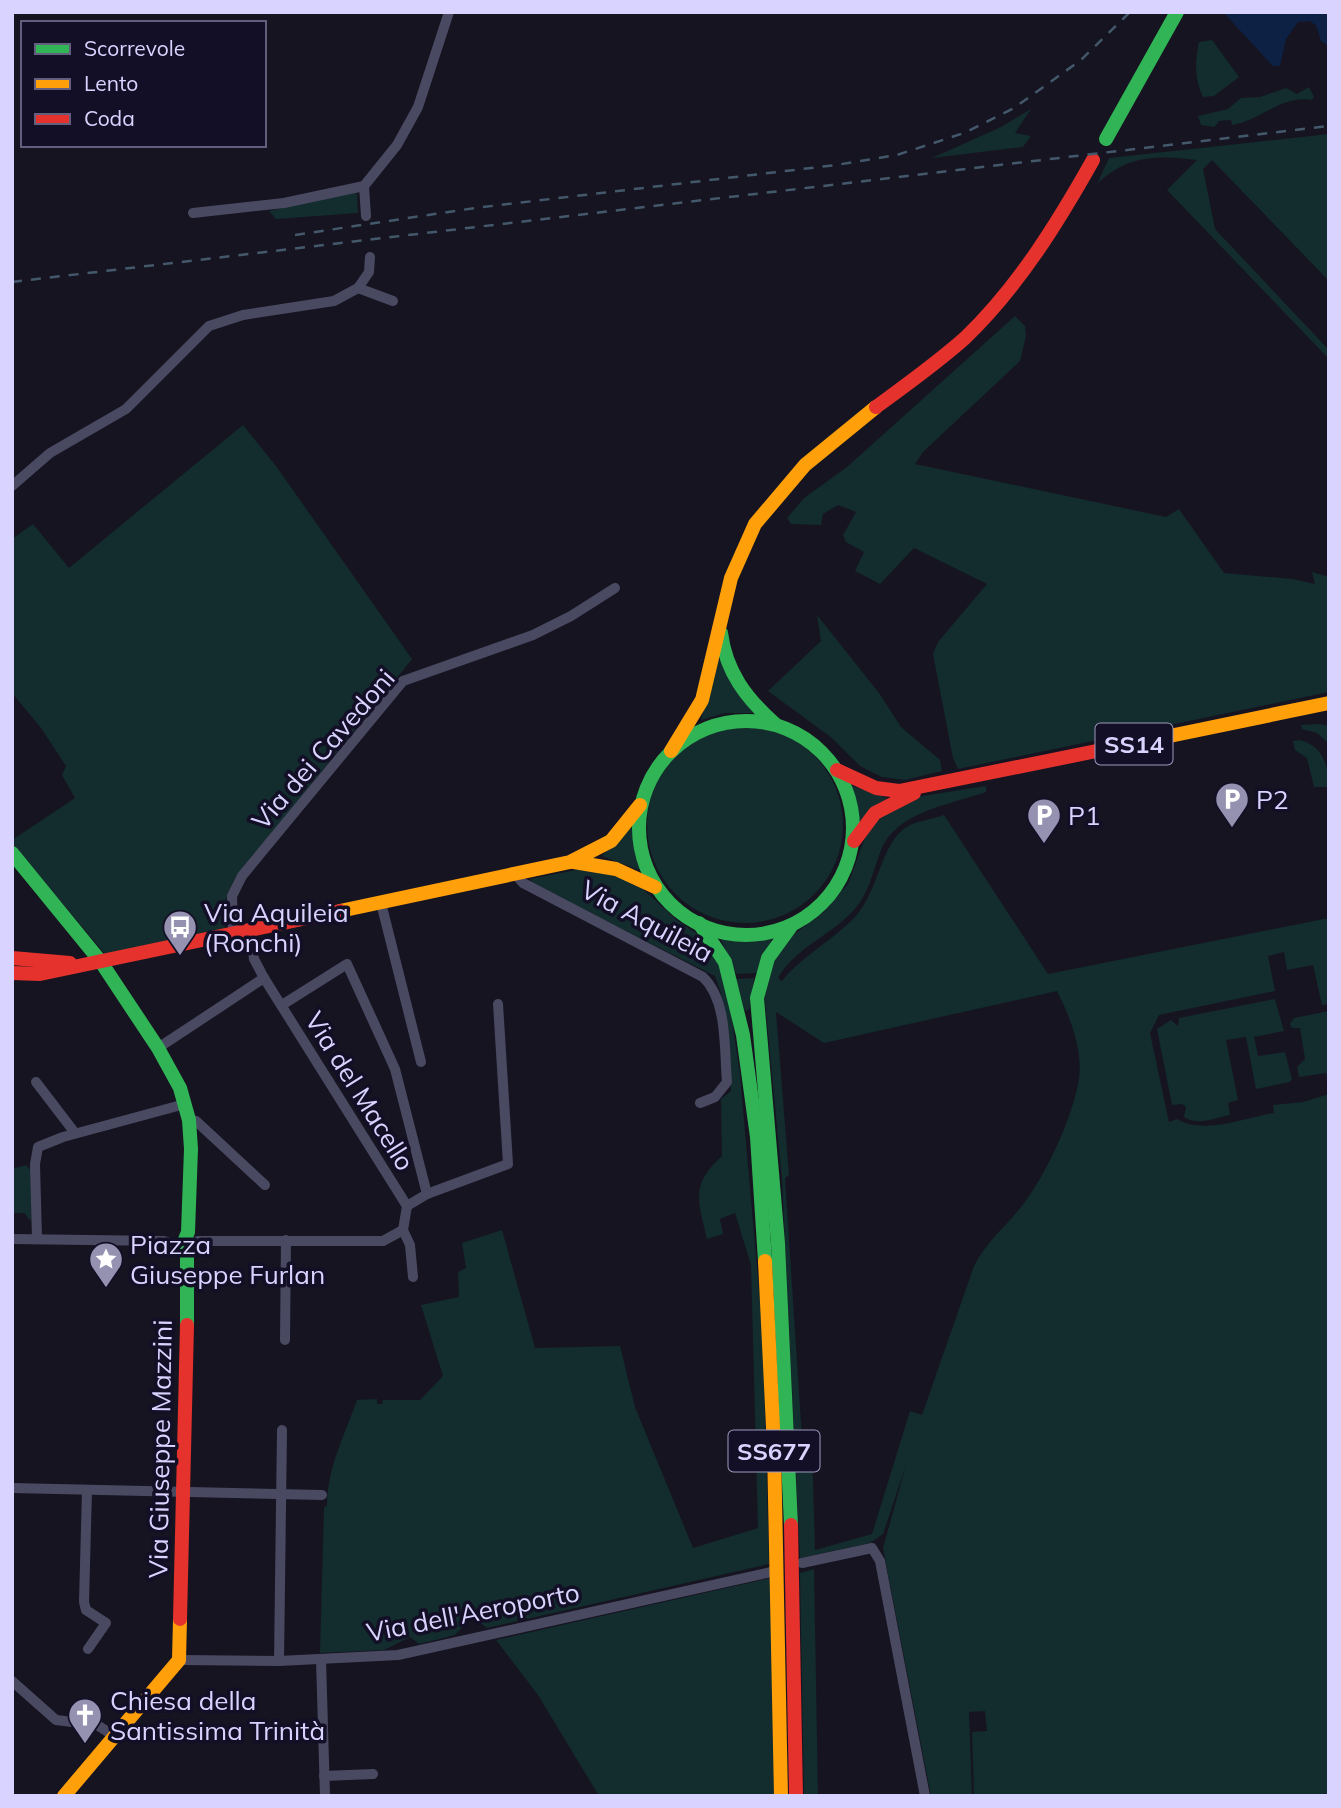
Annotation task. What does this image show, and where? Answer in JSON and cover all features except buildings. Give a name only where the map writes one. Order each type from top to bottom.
[{"type":"main road","points":[[1106,139],[1177,12]]},
{"type":"main road","points":[[671,751],[700,706],[738,558],[757,521],[778,493],[818,454],[941,359],[985,318],[1026,272],[1093,160]]},
{"type":"main road","points":[[721,618],[721,638],[730,670],[741,690],[775,724]]},
{"type":"main road","name":"SS14","points":[[852,845],[852,812],[846,788],[837,770],[810,741],[775,724],[726,722],[689,737],[659,765],[641,803],[638,830],[641,849],[657,888],[670,904],[699,923],[730,933],[751,935],[792,925],[825,900],[838,883],[852,845],[875,813],[903,796],[940,785],[1329,703]]},
{"type":"main road","name":"SS14","points":[[837,770],[876,788],[899,790],[940,785]]},
{"type":"main road","name":"Via Aquileia","points":[[570,862],[611,841],[641,803]]},
{"type":"main road","name":"Via Giuseppe Mazzini","points":[[12,853],[101,962],[158,1048],[185,1104],[189,1120],[188,1232],[182,1247],[187,1254],[188,1277],[179,1660]]},
{"type":"main road","name":"Via Aquileia","points":[[101,962],[570,862],[599,863],[623,870],[657,888]]},
{"type":"main road","name":"SS677","points":[[699,923],[718,945],[726,966],[740,1018],[753,1108],[773,1406],[781,1796]]},
{"type":"main road","name":"SS677","points":[[792,925],[766,958],[759,976],[757,998],[778,1243],[790,1457],[796,1796]]},
{"type":"main road","points":[[12,958],[70,963]]},
{"type":"main road","points":[[15,975],[28,969],[101,962]]},
{"type":"main road","points":[[15,975],[40,974],[101,962]]},
{"type":"main road","points":[[64,1796],[179,1660]]},
{"type":"street","points":[[193,213],[285,202],[364,186],[397,145],[418,107],[449,12]]},
{"type":"street","points":[[364,186],[366,216]]},
{"type":"street","points":[[12,486],[50,453],[127,409],[209,326],[243,315],[334,301],[358,288],[369,272],[370,257]]},
{"type":"street","points":[[358,288],[393,300]]},
{"type":"street","name":"Via dei Cavedoni","points":[[233,934],[232,896],[242,876],[403,681],[533,635],[571,616],[615,588]]},
{"type":"street","name":"Via Aquileia","points":[[516,875],[523,883],[704,977],[712,985],[720,1007],[727,1082],[715,1097],[700,1103]]},
{"type":"street","points":[[382,903],[421,1062]]},
{"type":"street","name":"Via del Macello","points":[[250,931],[254,959],[264,978],[407,1206],[403,1230],[410,1245],[413,1277]]},
{"type":"street","points":[[282,1005],[347,964],[395,1069],[428,1194]]},
{"type":"street","points":[[158,1048],[264,978]]},
{"type":"street","points":[[407,1206],[428,1194],[508,1164],[498,1004]]},
{"type":"street","points":[[36,1082],[75,1133]]},
{"type":"street","points":[[37,1239],[36,1150],[48,1141],[185,1104]]},
{"type":"street","points":[[189,1120],[196,1121],[265,1185]]},
{"type":"street","points":[[12,1239],[164,1241],[182,1247],[198,1241],[383,1241],[403,1230]]},
{"type":"street","points":[[285,1340],[286,1240]]},
{"type":"street","points":[[279,1661],[282,1430]]},
{"type":"street","points":[[12,1489],[322,1495]]},
{"type":"street","points":[[87,1490],[84,1602],[86,1610],[106,1623],[88,1649]]},
{"type":"street","points":[[802,1563],[862,1548],[872,1548],[880,1561],[925,1796]]},
{"type":"street","name":"Via dell'Aeroporto","points":[[179,1660],[279,1661],[398,1655],[771,1572]]},
{"type":"street","points":[[321,1659],[325,1796]]},
{"type":"street","points":[[12,1681],[56,1720],[97,1725],[116,1737]]},
{"type":"street","points":[[324,1776],[373,1774]]},
{"type":"green space","points":[[1212,40],[1239,77],[1214,96],[1203,97],[1197,77],[1199,42]]},
{"type":"green space","points":[[1309,87],[1314,97],[1312,100],[1290,101],[1242,123],[1232,125],[1231,120],[1219,121],[1214,127],[1201,125],[1198,116],[1228,109],[1241,98],[1260,97],[1286,88],[1297,94]]},
{"type":"green space","points":[[1031,109],[1015,133],[1031,136],[1023,147],[932,158],[1001,127]]},
{"type":"green space","points":[[1329,134],[1329,281],[1212,160],[1203,169],[1215,229],[1329,350],[1329,359],[1167,190],[1197,160],[1143,159],[1120,167],[1097,184],[1109,158]]},
{"type":"green space","points":[[353,192],[357,194],[358,213],[276,219],[269,211]]},
{"type":"green space","points":[[1015,316],[1025,326],[1026,336],[1020,361],[923,452],[915,464],[1166,517],[1179,509],[1224,573],[1293,579],[1315,584],[1312,572],[1329,577],[1329,692],[958,769],[953,758],[933,654],[938,642],[987,584],[914,548],[880,584],[855,571],[864,552],[846,542],[843,535],[856,512],[838,505],[823,514],[821,525],[791,524],[787,518],[804,498],[847,467]]},
{"type":"green space","points":[[243,425],[276,466],[412,659],[234,880],[224,905],[225,928],[105,954],[12,843],[12,840],[75,798],[62,775],[66,766],[41,728],[12,693],[12,539],[33,524],[69,568]]},
{"type":"green space","points":[[817,615],[879,693],[901,727],[940,760],[942,771],[905,780],[882,777],[860,766],[832,738],[768,691],[821,641]]},
{"type":"green space","points":[[718,658],[753,713],[725,713],[701,720]]},
{"type":"green space","points":[[1301,725],[1329,726],[1329,744],[1317,733],[1302,729]]},
{"type":"green space","points":[[745,727],[782,735],[814,756],[835,788],[843,825],[835,862],[814,894],[782,915],[745,923],[708,915],[676,894],[655,862],[647,825],[655,788],[676,756],[708,735]]},
{"type":"green space","points":[[1300,740],[1314,747],[1323,758],[1329,787],[1314,787],[1307,758],[1295,750],[1293,741]]},
{"type":"green space","points":[[986,786],[986,792],[924,812],[897,828],[887,839],[870,884],[853,911],[794,958],[778,978],[782,981],[799,963],[855,917],[870,894],[886,855],[899,833],[912,824],[944,815],[1048,974],[1329,918],[1329,1004],[1322,1005],[1313,965],[1287,970],[1284,952],[1268,956],[1275,991],[1159,1015],[1150,1033],[1169,1122],[1177,1119],[1199,1126],[1224,1124],[1274,1113],[1273,1105],[1303,1102],[1329,1094],[1329,1796],[974,1796],[972,1732],[987,1731],[985,1711],[969,1712],[972,1796],[931,1796],[883,1548],[906,1465],[883,1534],[870,1543],[800,1558],[782,1179],[764,991],[774,958],[794,934],[824,912],[848,884],[866,835],[879,816],[899,803],[922,796]],"holes":[[[1057,991],[1071,1023],[1080,1068],[1071,1111],[1057,1146],[1030,1194],[990,1242],[974,1266],[922,1415],[910,1411],[872,1534],[815,1550],[812,1447],[802,1438],[785,1178],[789,1175],[776,1012],[824,1043]]]},
{"type":"green space","points":[[850,787],[887,798],[860,823]]},
{"type":"green space","points":[[631,827],[642,865],[639,870],[602,856]]},
{"type":"green space","points":[[581,869],[633,880],[678,921],[705,939],[716,953],[729,999],[740,1075],[763,1335],[769,1564],[487,1628],[472,1617],[455,1635],[419,1644],[410,1637],[384,1650],[320,1653],[324,1507],[327,1506],[333,1466],[357,1400],[377,1399],[377,1404],[382,1404],[383,1400],[420,1400],[443,1376],[421,1305],[459,1297],[458,1272],[466,1268],[462,1243],[502,1230],[535,1348],[620,1346],[635,1407],[693,1548],[758,1528],[751,1265],[735,1213],[720,1219],[723,1234],[707,1239],[699,1204],[705,1176],[722,1156],[721,1099],[731,1091],[728,1033],[720,990],[715,976],[533,884],[530,879]]},
{"type":"green space","points":[[775,932],[757,973],[736,974],[719,935],[746,937]]},
{"type":"green space","points":[[754,978],[749,1010],[745,1011],[736,979]]},
{"type":"green space","points":[[1275,999],[1284,1031],[1254,1037],[1258,1056],[1285,1052],[1292,1079],[1290,1082],[1256,1089],[1246,1037],[1226,1040],[1238,1100],[1228,1103],[1230,1115],[1201,1121],[1184,1117],[1186,1107],[1182,1104],[1172,1105],[1157,1029],[1171,1020],[1178,1026],[1179,1018]]},
{"type":"green space","points":[[1329,1011],[1329,1085],[1326,1073],[1299,1077],[1297,1067],[1305,1059],[1300,1028],[1292,1028],[1290,1024],[1294,1018]]},
{"type":"green space","points":[[26,1165],[32,1172],[31,1221],[24,1213],[12,1213],[12,1169]]},
{"type":"green space","points":[[814,1569],[818,1796],[804,1796],[800,1573]]},
{"type":"green space","points":[[771,1578],[775,1796],[599,1796],[538,1695],[496,1640]]},
{"type":"water","points":[[1223,12],[1329,12],[1329,46],[1321,41],[1316,25],[1309,21],[1298,22],[1286,39],[1280,66],[1273,66]]},
{"type":"railway","points":[[295,235],[475,208],[836,165],[897,155],[964,133],[1014,108],[1081,60],[1130,12]]},
{"type":"railway","points":[[12,282],[1329,126]]},
{"type":"traffic: fast","points":[[1106,139],[1177,12]]},
{"type":"traffic: fast","points":[[721,633],[727,660],[739,683],[775,724]]},
{"type":"traffic: fast","points":[[746,721],[787,729],[822,752],[845,787],[853,828],[845,869],[822,904],[787,927],[746,935],[705,927],[670,904],[647,869],[639,828],[647,787],[670,752],[705,729],[746,721]]},
{"type":"traffic: fast","points":[[12,853],[101,962],[158,1048],[180,1088],[189,1120],[191,1149],[188,1232],[182,1247],[187,1254],[187,1325]]},
{"type":"traffic: fast","points":[[699,923],[725,962],[743,1035],[757,1137],[765,1261]]},
{"type":"traffic: fast","points":[[791,1525],[778,1243],[757,998],[768,958],[792,925]]},
{"type":"traffic: slow","points":[[671,751],[702,700],[731,578],[755,524],[805,465],[876,407]]},
{"type":"traffic: slow","points":[[1126,745],[1329,703]]},
{"type":"traffic: slow","points":[[340,911],[570,862],[611,841],[640,805]]},
{"type":"traffic: slow","points":[[574,862],[616,869],[655,887]]},
{"type":"traffic: slow","points":[[765,1261],[774,1448],[781,1796]]},
{"type":"traffic: slow","points":[[64,1796],[179,1660],[180,1619]]},
{"type":"traffic: jam","points":[[876,407],[965,338],[1002,298],[1035,254],[1093,160]]},
{"type":"traffic: jam","points":[[837,770],[876,788],[899,791],[1126,745]]},
{"type":"traffic: jam","points":[[854,841],[875,813],[914,793]]},
{"type":"traffic: jam","points":[[12,973],[40,974],[340,911]]},
{"type":"traffic: jam","points":[[12,958],[70,963]]},
{"type":"traffic: jam","points":[[180,1619],[187,1325]]},
{"type":"traffic: jam","points":[[791,1525],[796,1796]]},
{"type":"place","name":"P2","points":[[1232,829]]},
{"type":"place","name":"P1","points":[[1044,845]]},
{"type":"place","name":"Via Aquileia (Ronchi)","points":[[180,957]]},
{"type":"place","name":"Piazza Giuseppe Furlan","points":[[106,1289]]},
{"type":"place","name":"Chiesa della Santissima Trinità","points":[[85,1745]]}]
